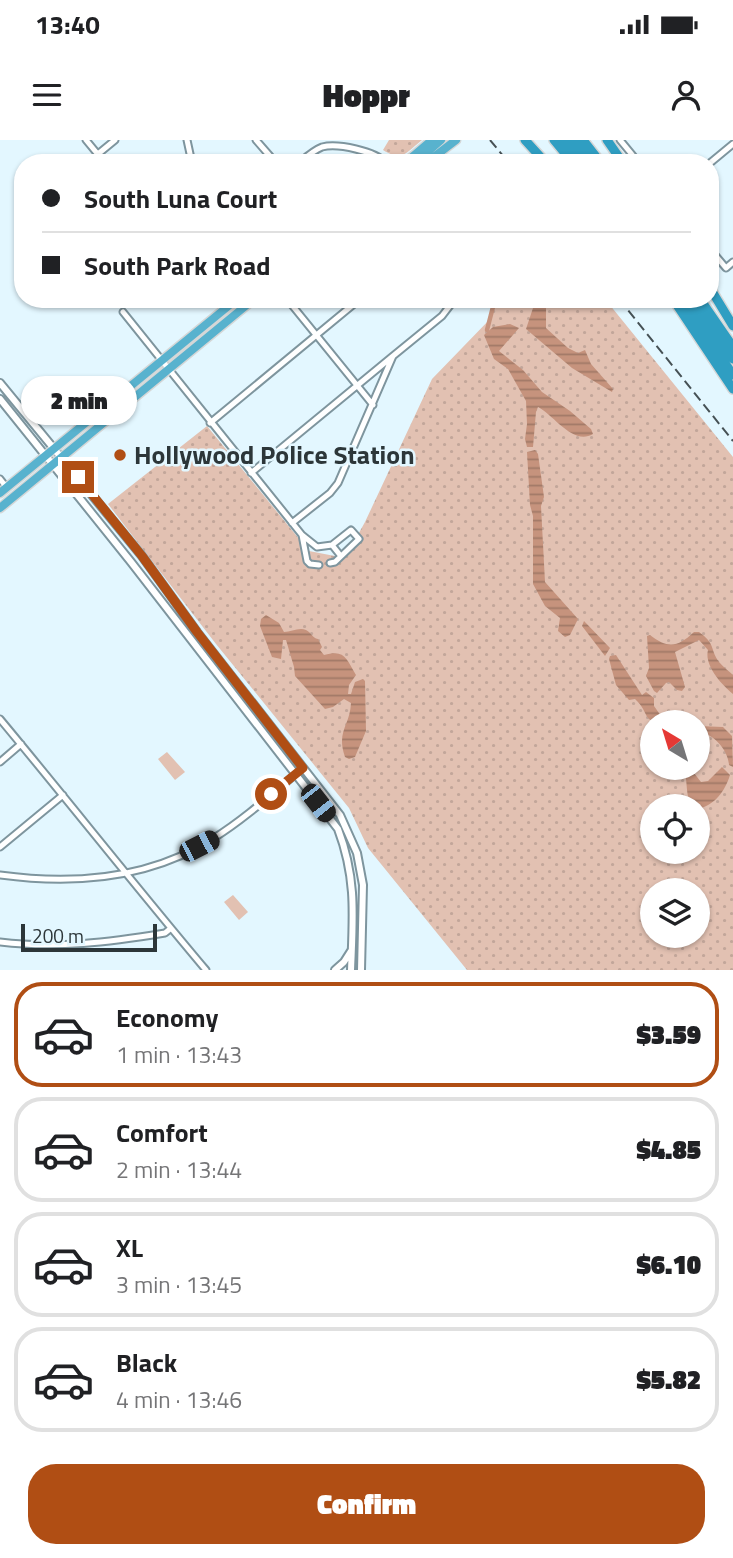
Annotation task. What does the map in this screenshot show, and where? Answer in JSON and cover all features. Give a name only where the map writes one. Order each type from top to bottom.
[{"type":"highway","points":[[432,150],[441,140]]},
{"type":"highway","points":[[432,150],[456,140]]},
{"type":"highway","points":[[525,140],[538,154]]},
{"type":"highway","points":[[554,140],[566,154]]},
{"type":"highway","points":[[563,140],[574,154]]},
{"type":"highway","points":[[573,140],[584,154]]},
{"type":"highway","points":[[583,140],[594,154]]},
{"type":"highway","points":[[719,303],[733,326]]},
{"type":"highway","points":[[0,508],[243,308]]},
{"type":"highway","points":[[675,308],[690,324]]},
{"type":"highway","points":[[679,308],[733,388]]},
{"type":"highway","points":[[688,308],[733,375]]},
{"type":"highway","points":[[697,308],[733,359]]},
{"type":"highway","points":[[706,308],[733,346]]},
{"type":"highway","points":[[4,490],[225,309]]},
{"type":"street","points":[[86,140],[98,154],[115,140]]},
{"type":"street","points":[[256,140],[268,154]]},
{"type":"street","points":[[620,140],[632,154]]},
{"type":"street","points":[[719,156],[733,144]]},
{"type":"street","points":[[312,154],[325,146],[371,154]]},
{"type":"street","points":[[719,260],[726,268],[733,262]]},
{"type":"street","points":[[295,308],[373,405]]},
{"type":"street","points":[[210,424],[349,308]]},
{"type":"street","points":[[251,472],[442,316],[448,308]]},
{"type":"street","points":[[123,312],[210,424],[302,535],[313,545],[327,548],[351,530],[359,539],[335,562],[330,563]]},
{"type":"street","points":[[292,523],[330,493],[338,483],[393,356]]},
{"type":"street","points":[[0,383],[129,540],[340,815],[357,853],[363,886],[361,970]]},
{"type":"street","points":[[0,399],[332,820],[343,842],[354,890],[351,970]]},
{"type":"street","points":[[0,479],[4,490]]},
{"type":"street","points":[[302,535],[310,565],[319,565]]},
{"type":"street","points":[[119,547],[129,540]]},
{"type":"street","points":[[305,552],[313,545]]},
{"type":"street","points":[[332,545],[340,555]]},
{"type":"street","points":[[0,719],[206,970]]},
{"type":"street","points":[[0,762],[21,744]]},
{"type":"street","points":[[0,875],[37,880],[89,879],[159,864],[213,839],[303,768]]},
{"type":"street","points":[[0,847],[63,795]]},
{"type":"street","points":[[0,942],[50,946],[103,943],[165,933],[170,929]]},
{"type":"street","points":[[335,970],[352,949]]},
{"type":"shaded area","points":[[389,140],[422,140],[404,154],[389,154],[383,150]]},
{"type":"shaded area","points":[[492,308],[612,308],[733,457],[733,970],[467,970],[368,848],[349,808],[216,644],[108,504],[207,426],[309,551],[345,558],[365,522],[432,379],[492,317]]},
{"type":"shaded area","points":[[533,308],[546,308],[546,328],[568,348],[578,353],[585,350],[591,364],[613,389],[612,392],[572,368],[526,329]]},
{"type":"shaded area","points":[[510,324],[519,328],[499,351],[523,370],[542,392],[591,429],[593,434],[586,437],[571,433],[538,407],[533,447],[527,447],[526,401],[508,369],[494,359],[484,335],[493,327]]},
{"type":"shaded area","points":[[535,450],[538,454],[544,497],[541,506],[545,582],[578,619],[570,635],[565,637],[558,631],[560,618],[545,606],[533,584],[533,516],[527,452]]},
{"type":"shaded area","points":[[266,615],[279,623],[284,632],[301,629],[308,631],[318,639],[324,655],[336,653],[344,656],[356,675],[349,685],[348,694],[351,694],[355,682],[363,679],[365,681],[366,731],[355,757],[345,757],[342,741],[351,703],[344,699],[325,709],[295,676],[286,640],[283,640],[281,659],[272,657],[260,626],[261,619]]},
{"type":"shaded area","points":[[584,621],[610,648],[605,656],[582,626]]},
{"type":"shaded area","points":[[694,632],[699,632],[708,640],[719,662],[733,675],[733,694],[714,674],[707,656],[708,650],[699,640],[675,652],[685,687],[682,691],[669,682],[657,693],[654,691],[646,676],[649,668],[647,636],[650,635],[662,643],[673,644],[683,641]]},
{"type":"shaded area","points":[[616,655],[642,695],[646,692],[654,698],[657,710],[644,710],[635,699],[629,700],[616,685],[610,656]]},
{"type":"shaded area","points":[[710,726],[723,727],[732,736],[733,767],[729,765],[726,753],[710,736]]},
{"type":"shaded area","points":[[167,752],[185,772],[175,780],[158,759]]},
{"type":"shaded area","points":[[722,767],[730,775],[714,801],[710,803],[710,794],[687,794],[686,780],[701,782],[710,779]]},
{"type":"shaded area","points":[[233,895],[248,912],[239,920],[224,902]]},
{"type":"waterway","points":[[487,330],[493,308]]},
{"type":"railway","points":[[490,140],[502,154]]},
{"type":"railway","points":[[626,308],[733,441]]},
{"type":"place","name":"Hollywood Police Station","points":[[120,455]]},
{"type":"route","points":[[78,477],[142,556],[197,632],[303,768],[271,794]]}]
